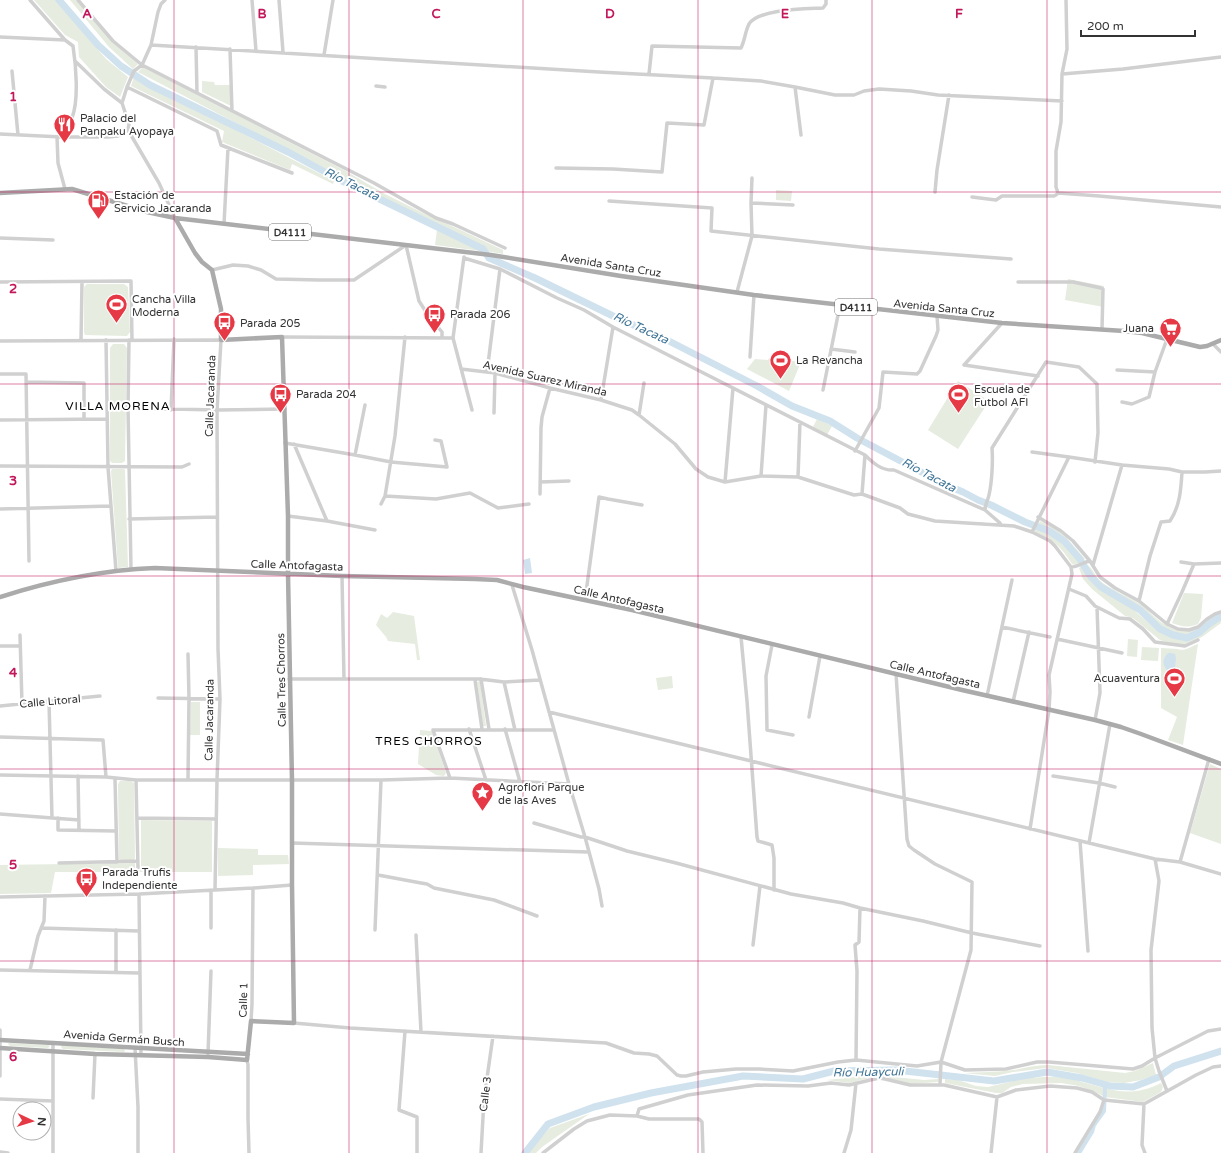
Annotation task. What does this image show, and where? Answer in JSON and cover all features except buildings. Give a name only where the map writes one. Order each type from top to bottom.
[{"type":"main road","name":"Avenida Santa Cruz","points":[[0,193],[72,189],[147,212],[175,218],[491,255],[754,295],[1002,323],[1142,333],[1200,347],[1207,346],[1221,340]]},
{"type":"main road","points":[[175,218],[195,253],[202,262],[212,270]]},
{"type":"main road","name":"Calle Jacaranda","points":[[212,270],[221,309],[221,340]]},
{"type":"main road","points":[[221,340],[282,337]]},
{"type":"main road","name":"Calle Tres Chorros","points":[[282,337],[288,516],[294,1023]]},
{"type":"main road","name":"Calle Antofagasta","points":[[0,597],[34,587],[80,577],[131,569],[155,568],[342,576],[497,580],[512,585],[632,610],[986,696],[1095,720],[1141,734],[1221,764]]},
{"type":"main road","points":[[251,1021],[294,1023]]},
{"type":"main road","name":"Calle 1","points":[[247,1060],[251,1021]]},
{"type":"main road","name":"Avenida Germán Busch","points":[[0,1040],[138,1048],[247,1060]]},
{"type":"main road","name":"Avenida Germán Busch","points":[[0,1048],[95,1054],[248,1054]]},
{"type":"street","points":[[30,0],[65,40],[73,46],[75,61],[75,107],[72,118],[62,137]]},
{"type":"street","points":[[78,0],[113,41],[142,65],[374,183],[436,218],[453,224],[505,248]]},
{"type":"street","points":[[122,103],[134,71],[142,65],[152,45],[158,12],[161,4],[165,0]]},
{"type":"street","points":[[252,0],[256,51]]},
{"type":"street","points":[[279,0],[283,52]]},
{"type":"street","points":[[324,55],[333,0]]},
{"type":"street","points":[[650,74],[652,46],[741,48],[750,23],[763,15],[780,11],[823,8],[826,4],[826,0]]},
{"type":"street","points":[[1058,193],[1056,187],[1056,151],[1061,122],[1062,74],[1067,49],[1066,0]]},
{"type":"street","points":[[0,37],[65,40]]},
{"type":"street","points":[[152,45],[760,81],[836,95],[854,95],[864,91],[879,89],[911,90],[949,95],[1062,101]]},
{"type":"street","points":[[196,47],[197,93]]},
{"type":"street","points":[[230,49],[232,111]]},
{"type":"street","points":[[1062,74],[1123,69],[1221,57]]},
{"type":"street","points":[[75,61],[104,89],[122,103],[129,124],[128,130],[158,183],[175,218]]},
{"type":"street","points":[[12,71],[18,135]]},
{"type":"street","points":[[556,168],[662,172],[668,123],[704,125],[713,78]]},
{"type":"street","points":[[376,86],[385,87]]},
{"type":"street","points":[[127,87],[217,131],[221,145],[292,173]]},
{"type":"street","points":[[795,87],[801,135]]},
{"type":"street","points":[[935,192],[949,95]]},
{"type":"street","points":[[0,134],[57,137],[108,137],[118,136],[128,130]]},
{"type":"street","points":[[57,137],[58,163],[65,189]]},
{"type":"street","points":[[224,224],[228,148]]},
{"type":"street","points":[[736,292],[752,236],[752,178]]},
{"type":"street","points":[[972,197],[996,200],[1002,196],[1054,196],[1058,193],[1221,207]]},
{"type":"street","points":[[609,201],[712,208],[711,231],[878,249],[1011,259]]},
{"type":"street","points":[[751,203],[793,205]]},
{"type":"street","points":[[0,238],[53,240]]},
{"type":"street","points":[[212,270],[233,265],[248,266],[261,270],[276,279],[354,280],[406,245],[419,301],[442,332],[442,338]]},
{"type":"street","points":[[465,252],[453,338],[472,410]]},
{"type":"street","points":[[464,258],[500,269],[584,310],[613,327],[865,455],[875,464],[888,470],[894,470],[985,510],[1001,524]]},
{"type":"street","points":[[486,372],[500,269]]},
{"type":"street","points":[[0,282],[131,281],[131,340],[128,408],[131,569]]},
{"type":"street","points":[[81,340],[82,282]]},
{"type":"street","points":[[1018,282],[1073,282],[1103,289],[1102,329]]},
{"type":"street","points":[[750,357],[754,295]]},
{"type":"street","points":[[823,390],[840,305]]},
{"type":"street","points":[[856,451],[861,438],[879,408],[883,372],[917,374],[920,371],[938,330],[937,316]]},
{"type":"street","points":[[1002,323],[964,364],[1038,376]]},
{"type":"street","points":[[601,400],[613,327]]},
{"type":"street","points":[[282,337],[453,338]]},
{"type":"street","points":[[381,504],[385,496],[395,436],[405,337]]},
{"type":"street","points":[[171,410],[174,339]]},
{"type":"street","points":[[0,341],[174,339],[221,340]]},
{"type":"street","points":[[1122,402],[1132,404],[1149,397],[1167,339]]},
{"type":"street","points":[[106,340],[108,467],[116,571]]},
{"type":"street","name":"Calle Jacaranda","points":[[211,928],[220,699],[217,517],[218,410],[221,340]]},
{"type":"street","points":[[1213,344],[1221,352]]},
{"type":"street","points":[[832,349],[855,352]]},
{"type":"street","points":[[985,510],[985,505],[989,494],[993,456],[992,448],[1046,362],[1079,367],[1097,384],[1098,433],[1095,462]]},
{"type":"street","name":"Avenida Suarez Miranda","points":[[461,369],[495,373],[601,400],[632,410],[675,444],[696,469],[708,477],[725,482],[761,476],[798,477],[854,495],[862,494],[900,508],[908,514],[935,520],[1001,524],[1033,530],[1055,546],[1071,567]]},
{"type":"street","points":[[1117,370],[1156,372]]},
{"type":"street","points":[[494,413],[495,373]]},
{"type":"street","points":[[0,374],[26,374],[29,560]]},
{"type":"street","points":[[26,382],[84,383],[84,420]]},
{"type":"street","points":[[639,415],[644,383]]},
{"type":"street","points":[[540,494],[542,417],[550,388]]},
{"type":"street","points":[[725,482],[733,388]]},
{"type":"street","points":[[356,455],[365,405]]},
{"type":"street","points":[[761,476],[766,405]]},
{"type":"street","points":[[128,408],[171,410],[285,409]]},
{"type":"street","points":[[0,420],[107,419]]},
{"type":"street","points":[[798,477],[800,422]]},
{"type":"street","points":[[285,443],[391,462],[447,467],[441,441],[435,440]]},
{"type":"street","points":[[294,444],[327,521]]},
{"type":"street","points":[[1032,452],[1122,466],[1169,469],[1182,472],[1221,471]]},
{"type":"street","points":[[862,494],[865,455]]},
{"type":"street","points":[[1033,530],[1068,457]]},
{"type":"street","points":[[0,466],[182,467],[189,464]]},
{"type":"street","points":[[1093,565],[1122,466]]},
{"type":"street","points":[[1139,601],[1150,556],[1161,522],[1170,521],[1176,513],[1181,491],[1182,472]]},
{"type":"street","points":[[540,482],[569,481]]},
{"type":"street","points":[[385,496],[436,499],[470,493],[498,508],[529,504]]},
{"type":"street","points":[[585,600],[599,497],[608,500],[642,504]]},
{"type":"street","points":[[0,509],[111,506]]},
{"type":"street","points":[[288,516],[327,521],[375,530]]},
{"type":"street","points":[[129,518],[217,517]]},
{"type":"street","points":[[1038,517],[1061,531],[1073,541],[1090,561],[1100,577],[1115,588],[1139,601],[1167,624],[1189,630],[1198,627],[1207,619],[1221,612]]},
{"type":"street","points":[[1030,829],[1049,710],[1049,675],[1069,589],[1072,574],[1071,567],[1077,567],[1090,561]]},
{"type":"street","points":[[1182,562],[1194,564],[1221,563]]},
{"type":"street","points":[[1167,624],[1194,564]]},
{"type":"street","points":[[342,576],[344,679]]},
{"type":"street","points":[[986,696],[1012,580]]},
{"type":"street","points":[[512,585],[585,837],[602,906]]},
{"type":"street","points":[[1069,589],[1086,596],[1095,606],[1119,618],[1130,619],[1143,629],[1155,642],[1185,646],[1198,640]]},
{"type":"street","points":[[1095,720],[1100,692],[1097,607]]},
{"type":"street","points":[[1002,627],[1050,637]]},
{"type":"street","points":[[1013,702],[1029,632]]},
{"type":"street","points":[[20,635],[22,704]]},
{"type":"street","points":[[741,637],[757,837],[758,841],[772,845],[774,858],[774,890]]},
{"type":"street","points":[[1057,639],[1122,653]]},
{"type":"street","points":[[772,644],[766,676],[767,730],[792,735]]},
{"type":"street","points":[[0,646],[20,646]]},
{"type":"street","points":[[188,654],[188,779]]},
{"type":"street","points":[[809,717],[820,656]]},
{"type":"street","points":[[896,674],[907,839],[909,846],[935,864],[972,882],[971,950],[941,1064],[940,1082]]},
{"type":"street","points":[[289,679],[481,680],[504,682],[540,680]]},
{"type":"street","points":[[475,680],[482,729]]},
{"type":"street","points":[[481,680],[489,729]]},
{"type":"street","points":[[504,682],[514,730]]},
{"type":"street","name":"Calle Litoral","points":[[0,706],[100,696]]},
{"type":"street","points":[[158,698],[220,699]]},
{"type":"street","points":[[49,702],[52,818]]},
{"type":"street","points":[[549,712],[1155,859],[1180,862],[1221,874]]},
{"type":"street","points":[[1089,843],[1110,724]]},
{"type":"street","points":[[469,729],[486,780]]},
{"type":"street","points":[[505,729],[520,782]]},
{"type":"street","points":[[450,778],[433,730],[554,730]]},
{"type":"street","points":[[0,737],[103,740],[106,777]]},
{"type":"street","points":[[1180,862],[1209,759]]},
{"type":"street","points":[[0,775],[106,777],[136,780],[188,779],[292,781],[450,778],[569,784]]},
{"type":"street","points":[[78,776],[79,830]]},
{"type":"street","points":[[1053,776],[1115,787]]},
{"type":"street","points":[[115,779],[117,862]]},
{"type":"street","points":[[136,780],[138,868]]},
{"type":"street","points":[[375,930],[381,780]]},
{"type":"street","points":[[0,814],[79,820]]},
{"type":"street","points":[[58,818],[58,830],[116,831]]},
{"type":"street","points":[[137,818],[216,819]]},
{"type":"street","points":[[534,823],[585,837],[627,851],[774,890],[803,897],[843,903],[972,933],[1040,946]]},
{"type":"street","points":[[1080,841],[1088,951]]},
{"type":"street","points":[[292,843],[588,852]]},
{"type":"street","points":[[1155,859],[1159,887],[1150,954],[1152,1028],[1155,1058],[1167,1091]]},
{"type":"street","points":[[59,863],[138,861]]},
{"type":"street","points":[[378,875],[428,884],[434,888],[494,900],[537,916]]},
{"type":"street","points":[[0,897],[139,894],[292,885]]},
{"type":"street","points":[[754,945],[760,886]]},
{"type":"street","name":"Calle 1","points":[[251,1021],[253,888]]},
{"type":"street","points":[[138,1153],[139,894]]},
{"type":"street","points":[[30,970],[38,936],[44,921],[45,896]]},
{"type":"street","points":[[856,1060],[857,971],[855,945],[859,942],[860,908]]},
{"type":"street","points":[[41,928],[139,931]]},
{"type":"street","points":[[116,930],[116,972]]},
{"type":"street","points":[[416,935],[421,1032]]},
{"type":"street","points":[[0,970],[139,973]]},
{"type":"street","points":[[208,1055],[211,971]]},
{"type":"street","points":[[294,1023],[606,1043],[634,1053],[657,1056],[677,1075],[681,1076],[736,1069],[793,1071],[856,1060],[917,1066],[941,1064],[965,1070],[1006,1069],[1037,1062],[1133,1069],[1142,1066],[1208,1031],[1221,1029]]},
{"type":"street","points":[[0,1030],[0,1076]]},
{"type":"street","points":[[405,1031],[399,1110],[417,1117],[417,1153]]},
{"type":"street","name":"Calle 3","points":[[481,1153],[484,1106],[493,1036]]},
{"type":"street","points":[[53,1153],[54,1043]]},
{"type":"street","points":[[93,1098],[95,1054]]},
{"type":"street","name":"Calle 1","points":[[247,1060],[249,1153]]},
{"type":"street","points":[[636,1116],[639,1109],[688,1095],[757,1085],[808,1086],[831,1083],[849,1085],[879,1078],[910,1085],[940,1082],[997,1097],[1016,1090],[1050,1086],[1077,1088],[1092,1092],[1104,1100],[1144,1104],[1213,1067],[1221,1066]]},
{"type":"street","points":[[844,1153],[851,1130],[856,1083]]},
{"type":"street","points":[[991,1153],[997,1097]]},
{"type":"street","points":[[0,1099],[53,1101]]},
{"type":"street","points":[[1075,1153],[1100,1112],[1104,1100]]},
{"type":"street","points":[[1144,1104],[1142,1145],[1145,1153]]},
{"type":"street","points":[[543,1153],[587,1121],[610,1115],[636,1116],[649,1119],[699,1118],[702,1122],[704,1153]]},
{"type":"street","points":[[0,1152],[8,1153]]},
{"type":"shaded area","points":[[34,0],[56,0],[106,59],[128,77],[120,97],[106,87],[79,57],[78,42],[65,35]]},
{"type":"shaded area","points":[[70,0],[76,0],[111,41],[138,64],[133,69],[109,47]]},
{"type":"shaded area","points":[[143,67],[344,170],[385,194],[503,250],[503,254],[486,251],[485,248],[290,151],[138,72]]},
{"type":"shaded area","points":[[134,77],[168,97],[228,126],[334,181],[333,184],[292,164],[290,170],[222,142],[224,131],[131,86]]},
{"type":"shaded area","points":[[202,81],[214,82],[215,85],[231,85],[231,106],[202,92]]},
{"type":"shaded area","points":[[776,190],[792,191],[791,201],[776,200]]},
{"type":"shaded area","points":[[437,230],[481,251],[435,245]]},
{"type":"shaded area","points":[[1068,279],[1104,286],[1104,307],[1065,300]]},
{"type":"shaded area","points":[[87,284],[124,284],[128,287],[130,332],[127,336],[85,335],[84,287]]},
{"type":"shaded area","points":[[113,344],[124,344],[127,348],[125,461],[122,463],[112,463],[110,461],[110,348]]},
{"type":"shaded area","name":"La Revancha","points":[[769,358],[801,362],[789,391],[747,369],[755,359],[768,360]]},
{"type":"shaded area","name":"Escuela de Futbol AFI","points":[[958,381],[989,401],[958,449],[928,430]]},
{"type":"shaded area","points":[[817,419],[832,426],[827,435],[813,427]]},
{"type":"shaded area","points":[[112,469],[125,470],[128,567],[118,568]]},
{"type":"shaded area","points":[[1040,521],[1056,529],[1066,537],[1085,559],[1082,561],[1068,544],[1058,535],[1038,525]]},
{"type":"shaded area","points":[[1036,528],[1050,534],[1066,546],[1079,563],[1075,565],[1072,564],[1064,552],[1056,544],[1033,531]]},
{"type":"shaded area","points":[[1084,564],[1090,568],[1100,581],[1140,604],[1158,620],[1169,627],[1182,630],[1193,629],[1221,613],[1221,616],[1192,634],[1185,635],[1165,629],[1144,611],[1102,586]]},
{"type":"shaded area","points":[[1082,566],[1089,577],[1100,588],[1127,604],[1159,632],[1171,637],[1185,641],[1201,634],[1218,620],[1221,619],[1221,623],[1202,637],[1184,645],[1171,644],[1160,640],[1133,618],[1125,616],[1092,589],[1083,579],[1079,568]]},
{"type":"shaded area","points":[[1184,593],[1203,594],[1201,618],[1198,624],[1185,626],[1172,623]]},
{"type":"shaded area","points":[[393,612],[414,616],[420,660],[417,660],[415,644],[388,641],[376,625],[381,614],[387,618]]},
{"type":"shaded area","points":[[1128,639],[1138,640],[1137,657],[1127,656]]},
{"type":"shaded area","name":"Acuaventura","points":[[1198,644],[1183,745],[1168,740],[1177,717],[1161,708],[1161,648],[1183,650]]},
{"type":"shaded area","points":[[1142,647],[1159,648],[1158,661],[1141,660]]},
{"type":"shaded area","points":[[672,676],[673,688],[658,690],[656,678]]},
{"type":"shaded area","points":[[480,681],[486,726],[483,726],[477,682]]},
{"type":"shaded area","points":[[191,702],[200,702],[200,735],[190,735]]},
{"type":"shaded area","points":[[420,730],[432,731],[446,773],[444,776],[436,775],[418,764]]},
{"type":"shaded area","points":[[1210,764],[1221,769],[1221,844],[1190,833]]},
{"type":"shaded area","points":[[120,781],[130,781],[134,783],[134,860],[119,859],[118,784]]},
{"type":"shaded area","points":[[141,820],[212,821],[212,872],[55,872],[51,893],[0,894],[0,865],[135,863],[135,870],[141,870]]},
{"type":"shaded area","points":[[218,848],[258,849],[258,855],[288,855],[289,864],[253,865],[253,875],[218,876]]},
{"type":"shaded area","points":[[92,873],[92,889],[82,889],[82,874]]},
{"type":"shaded area","points":[[8,1044],[50,1046],[48,1048],[10,1046]]},
{"type":"shaded area","points":[[62,1045],[124,1049],[125,1051],[63,1049],[61,1047]]},
{"type":"shaded area","points":[[1153,1063],[1156,1075],[1141,1080],[1124,1083],[1107,1082],[1077,1073],[1046,1068],[995,1076],[964,1073],[1008,1071],[1048,1065],[1125,1073],[1135,1071]]},
{"type":"shaded area","points":[[874,1075],[924,1080],[939,1079],[938,1082],[910,1084],[878,1076],[849,1083],[827,1080]]},
{"type":"shaded area","points":[[1027,1078],[1067,1078],[1105,1088],[1126,1091],[1137,1091],[1161,1083],[1163,1087],[1161,1092],[1143,1102],[1105,1097],[1079,1086],[1061,1083],[1023,1084],[1011,1087],[1002,1093],[996,1093],[945,1083],[945,1079],[958,1080],[976,1086],[988,1087]]},
{"type":"shaded area","points":[[589,1114],[542,1147],[536,1153],[529,1153],[550,1128]]},
{"type":"water","points":[[530,558],[532,573],[525,574],[523,560]]},
{"type":"water","points":[[1168,653],[1175,654],[1176,659],[1175,667],[1168,671],[1165,667],[1164,659]]},
{"type":"waterway","name":"Río Tacata","points":[[59,0],[98,45],[121,66],[150,85],[288,152],[336,178],[483,249],[489,258],[663,338],[757,386],[792,406],[830,421],[857,438],[946,485],[1025,522],[1049,531],[1064,541],[1079,558],[1091,577],[1101,587],[1140,610],[1160,629],[1173,635],[1187,638],[1200,632],[1209,624],[1221,617]]},
{"type":"waterway","name":"Río Huayculi","points":[[525,1153],[548,1124],[594,1107],[651,1093],[743,1076],[803,1079],[834,1071],[896,1070],[994,1081],[1047,1072],[1082,1078],[1110,1086],[1133,1087],[1159,1077],[1174,1066],[1221,1051]]},
{"type":"waterway","points":[[1079,1153],[1092,1132],[1094,1125],[1104,1111],[1104,1084]]},
{"type":"place","name":"Palacio del Panpaku Ayopaya","points":[[64,144]]},
{"type":"place","name":"Estación de Servicio Jacaranda","points":[[98,220]]},
{"type":"place","name":"Cancha Villa Moderna","points":[[117,324]]},
{"type":"place","name":"Parada 206","points":[[435,334]]},
{"type":"place","name":"Parada 205","points":[[224,342]]},
{"type":"place","name":"Juana","points":[[1170,348]]},
{"type":"place","name":"La Revancha","points":[[781,380]]},
{"type":"place","name":"Parada 204","points":[[280,414]]},
{"type":"place","name":"Escuela de Futbol AFI","points":[[958,414]]},
{"type":"place","name":"Acuaventura","points":[[1175,698]]},
{"type":"place","name":"Agroflori Parque de las Aves","points":[[482,812]]},
{"type":"place","name":"Parada Trufis Independiente","points":[[86,898]]},
{"type":"district","name":"VILLA MORENA","points":[[118,406]]},
{"type":"district","name":"TRES CHORROS","points":[[429,741]]}]
